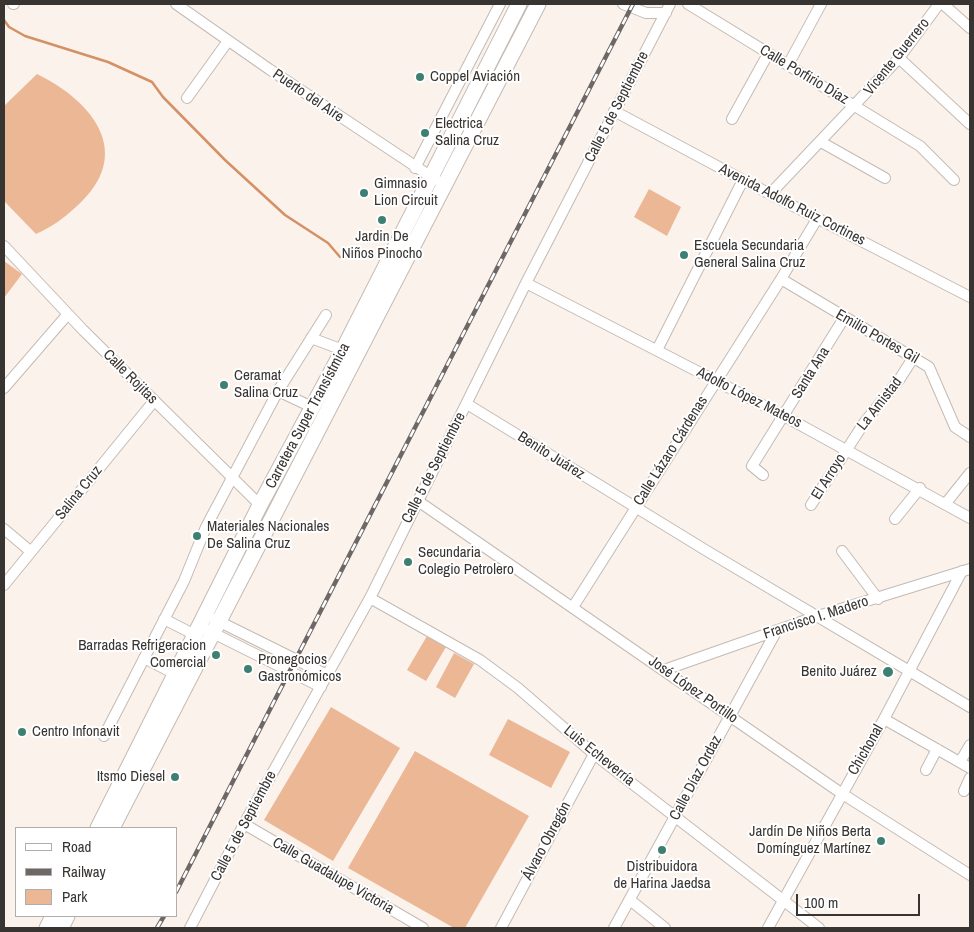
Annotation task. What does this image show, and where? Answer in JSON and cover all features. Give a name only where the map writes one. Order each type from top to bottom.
[{"type":"main road","name":"Carretera Super Transístmica","points":[[99,827],[177,675],[206,626],[437,181],[519,4]]},
{"type":"main road","name":"Carretera Super Transístmica","points":[[206,626],[260,505],[312,407],[437,181],[538,4]]},
{"type":"main road","points":[[112,827],[206,626]]},
{"type":"street","name":"Puerto del Aire","points":[[176,4],[415,168],[437,181]]},
{"type":"street","points":[[415,168],[500,4]]},
{"type":"street","points":[[623,4],[646,13],[668,8]]},
{"type":"street","name":"Calle Porfirio Díaz","points":[[688,4],[920,146],[954,180]]},
{"type":"street","points":[[788,65],[821,4]]},
{"type":"street","name":"Vicente Guerrero","points":[[770,194],[855,107],[899,58],[939,4]]},
{"type":"street","points":[[943,4],[970,28]]},
{"type":"street","name":"Calle 5 de Septiembre","points":[[190,928],[244,824],[370,598],[526,283],[668,8]]},
{"type":"street","points":[[187,98],[228,41]]},
{"type":"street","points":[[732,119],[768,54]]},
{"type":"street","points":[[899,58],[970,124]]},
{"type":"street","name":"Avenida Adolfo Ruiz Cortines","points":[[614,111],[742,180],[970,298]]},
{"type":"street","points":[[821,142],[885,178]]},
{"type":"street","points":[[657,350],[742,180]]},
{"type":"street","name":"Calle Lázaro Cárdenas","points":[[573,607],[714,381],[781,280],[817,219]]},
{"type":"street","name":"Calle Rojitas","points":[[4,246],[68,314],[260,505]]},
{"type":"street","name":"Emilio Portes Gil","points":[[781,280],[929,368],[955,428],[970,437]]},
{"type":"street","name":"Adolfo López Mateos","points":[[526,283],[784,416],[920,488],[970,518]]},
{"type":"street","points":[[4,388],[68,314]]},
{"type":"street","points":[[104,736],[184,581],[206,527],[234,478],[278,391],[326,315]]},
{"type":"street","name":"Santa Ana","points":[[762,475],[752,466],[844,318]]},
{"type":"street","points":[[311,338],[343,350]]},
{"type":"street","name":"La Amistad","points":[[846,449],[876,406],[899,380],[913,358]]},
{"type":"street","points":[[278,391],[312,407]]},
{"type":"street","name":"Salina Cruz","points":[[4,585],[154,401]]},
{"type":"street","name":"Benito Juárez","points":[[467,404],[635,508],[970,707]]},
{"type":"street","name":"El Arroyo","points":[[811,505],[846,449]]},
{"type":"street","points":[[946,503],[970,473]]},
{"type":"street","points":[[895,520],[920,488]]},
{"type":"street","name":"José López Portillo","points":[[418,502],[841,793],[970,875]]},
{"type":"street","points":[[4,529],[30,551]]},
{"type":"street","points":[[842,551],[878,599]]},
{"type":"street","name":"Francisco I. Madero","points":[[664,670],[818,616],[878,599],[966,570]]},
{"type":"street","name":"Chichonal","points":[[768,928],[966,570]]},
{"type":"street","name":"Luis Echeverría","points":[[370,598],[480,660],[518,688],[594,754],[819,928]]},
{"type":"street","points":[[164,619],[206,626],[327,675]]},
{"type":"street","points":[[206,626],[321,687]]},
{"type":"street","name":"Calle Díaz Ordaz","points":[[614,928],[777,630]]},
{"type":"street","points":[[144,658],[177,675]]},
{"type":"street","points":[[884,719],[970,768]]},
{"type":"street","points":[[960,762],[970,744]]},
{"type":"street","points":[[926,770],[937,749]]},
{"type":"street","name":"Álvaro Obregón","points":[[501,928],[594,754]]},
{"type":"street","points":[[964,790],[970,778]]},
{"type":"street","name":"Calle Guadalupe Victoria","points":[[244,824],[423,928]]},
{"type":"street","points":[[630,900],[666,928]]},
{"type":"green space","points":[[37,74],[75,99],[90,114],[100,131],[105,149],[103,167],[94,187],[77,206],[53,225],[36,234],[4,201],[4,106]]},
{"type":"green space","points":[[649,189],[681,207],[667,236],[634,217]]},
{"type":"green space","points":[[4,261],[22,274],[4,298]]},
{"type":"green space","points":[[427,636],[446,647],[426,681],[407,670]]},
{"type":"green space","points":[[454,653],[474,664],[455,698],[436,687]]},
{"type":"green space","points":[[331,707],[400,748],[333,861],[264,820]]},
{"type":"green space","points":[[508,719],[570,752],[551,788],[489,755]]},
{"type":"green space","points":[[415,751],[529,816],[465,928],[454,928],[348,868]]},
{"type":"waterway","points":[[4,20],[9,27],[25,36],[108,62],[152,82],[163,97],[225,160],[285,215],[328,243],[340,257]]},
{"type":"railway","points":[[178,888],[633,4]]},
{"type":"railway","points":[[157,928],[163,917]]},
{"type":"place","name":"Coppel Aviación","points":[[420,77]]},
{"type":"place","name":"Electrica Salina Cruz","points":[[425,133]]},
{"type":"place","name":"Gimnasio Lion Circuit","points":[[364,193]]},
{"type":"place","name":"Jardin De Niños Pinocho","points":[[382,220]]},
{"type":"place","name":"Escuela Secundaria General Salina Cruz","points":[[684,255]]},
{"type":"place","name":"Ceramat Salina Cruz","points":[[224,385]]},
{"type":"place","name":"Materiales Nacionales De Salina Cruz","points":[[197,536]]},
{"type":"place","name":"Secundaria Colegio Petrolero","points":[[408,562]]},
{"type":"place","name":"Barradas Refrigeracion Comercial","points":[[216,655]]},
{"type":"place","name":"Pronegocios Gastronómicos","points":[[248,669]]},
{"type":"place","name":"Benito Juárez","points":[[888,672]]},
{"type":"place","name":"Centro Infonavit","points":[[22,732]]},
{"type":"place","name":"Itsmo Diesel","points":[[175,777]]},
{"type":"place","name":"Jardín De Niños Berta Domínguez Martínez","points":[[881,841]]},
{"type":"place","name":"Distribuidora de Harina Jaedsa","points":[[662,850]]}]
